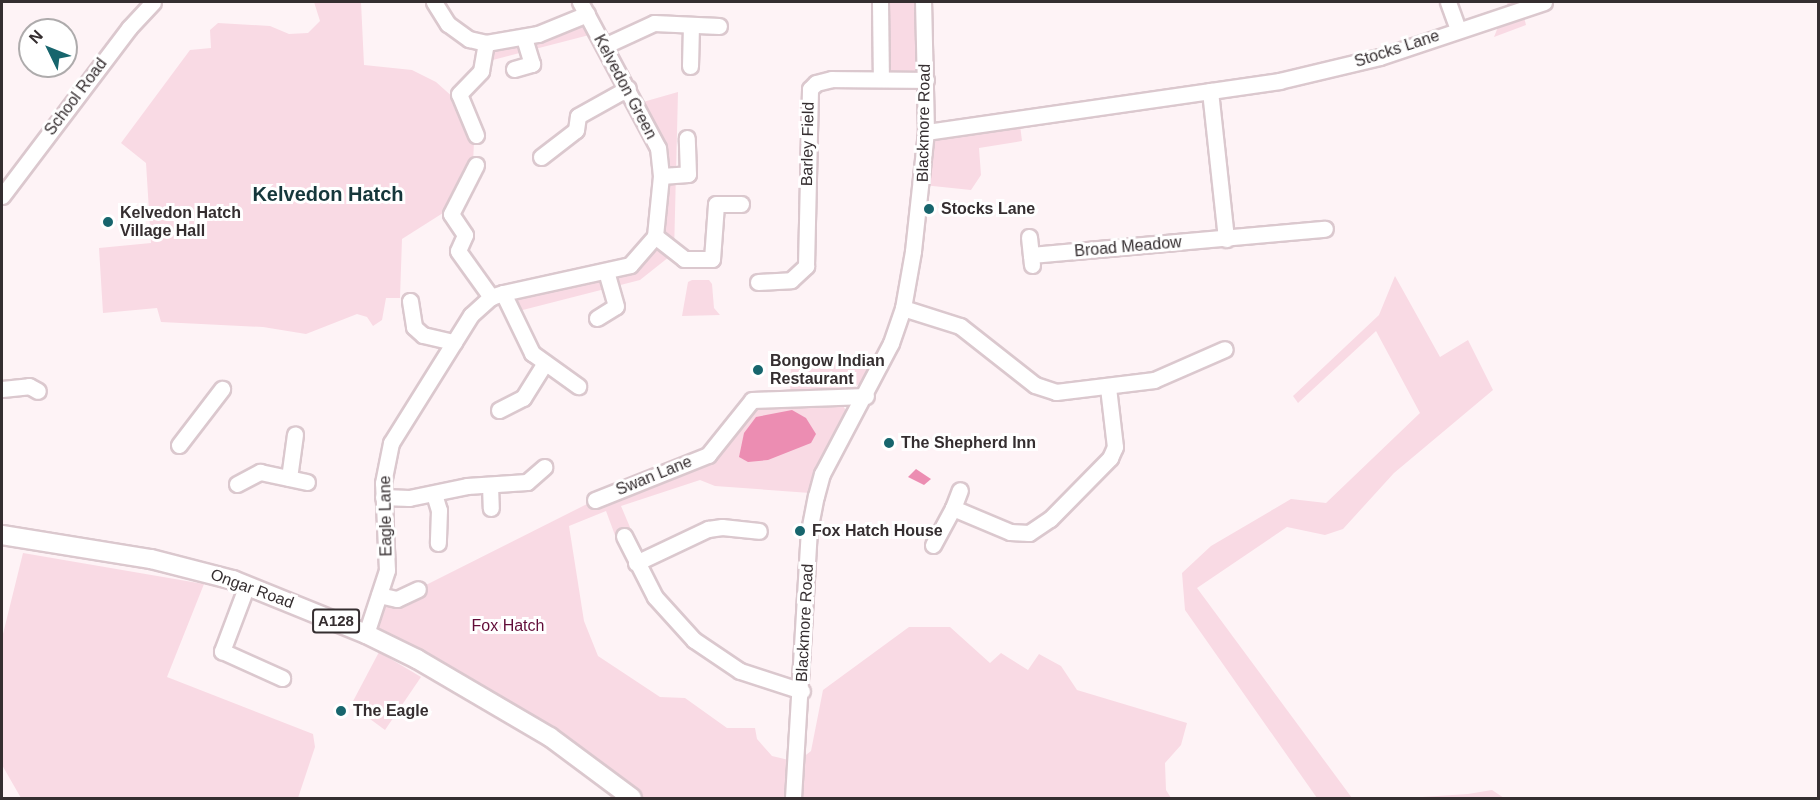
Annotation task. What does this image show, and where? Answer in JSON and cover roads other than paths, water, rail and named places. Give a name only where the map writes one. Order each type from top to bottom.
[{"type":"main road","name":"Ongar Road","points":[[2,535],[151,559],[248,585],[366,634],[417,659],[550,737],[632,798]]},
{"type":"street","name":"School Road","points":[[2,196],[8,175],[153,2]]},
{"type":"street","points":[[434,2],[448,24],[469,39],[486,43],[524,37],[583,8]]},
{"type":"street","points":[[880,2],[881,79]]},
{"type":"street","name":"Blackmore Road","points":[[793,798],[802,691],[809,531],[816,496],[822,474],[866,396],[903,308],[922,193],[927,80],[923,2]]},
{"type":"street","points":[[1448,2],[1458,29]]},
{"type":"street","name":"Stocks Lane","points":[[926,132],[1210,91],[1335,69],[1544,2]]},
{"type":"street","name":"Kelvedon Green","points":[[583,8],[628,88],[658,148],[661,176],[655,236]]},
{"type":"street","points":[[604,46],[654,22],[719,26]]},
{"type":"street","points":[[690,66],[692,24]]},
{"type":"street","points":[[514,69],[532,64],[524,37]]},
{"type":"street","points":[[477,135],[459,94],[481,71],[486,43]]},
{"type":"street","name":"Barley Field","points":[[758,282],[791,280],[806,266],[810,89],[823,80],[927,80]]},
{"type":"street","points":[[541,157],[576,130],[578,116],[628,88]]},
{"type":"street","points":[[1210,91],[1226,239]]},
{"type":"street","points":[[661,176],[688,174],[687,138]]},
{"type":"street","points":[[476,165],[451,214],[465,234],[458,251],[460,256],[497,295],[522,340],[544,364],[578,386]]},
{"type":"street","points":[[497,295],[630,265],[647,250],[655,236],[684,259],[712,259],[716,204],[741,204]]},
{"type":"street","name":"Broad Meadow","points":[[1029,237],[1031,260],[1325,230]]},
{"type":"street","points":[[597,318],[616,306],[600,273]]},
{"type":"street","name":"Eagle Lane","points":[[366,634],[387,570],[383,497],[391,443],[471,315],[497,295]]},
{"type":"street","points":[[410,301],[414,327],[423,335],[454,342]]},
{"type":"street","points":[[903,308],[960,326],[1035,385],[1056,392],[1155,380],[1225,349]]},
{"type":"street","points":[[500,410],[523,398],[544,364]]},
{"type":"street","points":[[2,389],[29,386],[38,391]]},
{"type":"street","points":[[953,508],[1010,532],[1029,533],[1050,519],[1110,458],[1114,447],[1108,387]]},
{"type":"street","points":[[179,445],[222,389]]},
{"type":"street","name":"Swan Lane","points":[[595,500],[708,455],[752,400],[866,396]]},
{"type":"street","points":[[289,477],[294,434]]},
{"type":"street","points":[[383,497],[434,494],[527,482],[544,467]]},
{"type":"street","points":[[237,484],[260,472],[307,482]]},
{"type":"street","points":[[490,485],[491,507]]},
{"type":"street","points":[[933,545],[960,490]]},
{"type":"street","points":[[434,494],[439,510],[438,543]]},
{"type":"street","points":[[636,563],[708,529],[722,526],[759,531]]},
{"type":"street","points":[[624,536],[655,597],[710,652],[740,671],[802,691]]},
{"type":"street","points":[[248,585],[222,651],[282,678]]},
{"type":"street","points":[[379,595],[397,599],[418,589]]},
{"type":"place","name":"Stocks Lane","points":[[929,209]]},
{"type":"place","name":"Kelvedon Hatch Village Hall","points":[[108,222]]},
{"type":"place","name":"Bongow Indian Restaurant","points":[[758,370]]},
{"type":"place","name":"The Shepherd Inn","points":[[889,443]]},
{"type":"place","name":"Fox Hatch House","points":[[800,531]]},
{"type":"place","name":"The Eagle","points":[[341,711]]},
{"type":"district","name":"Kelvedon Hatch","points":[[328,194]]},
{"type":"park label","name":"Fox Hatch","points":[[508,626]]}]
